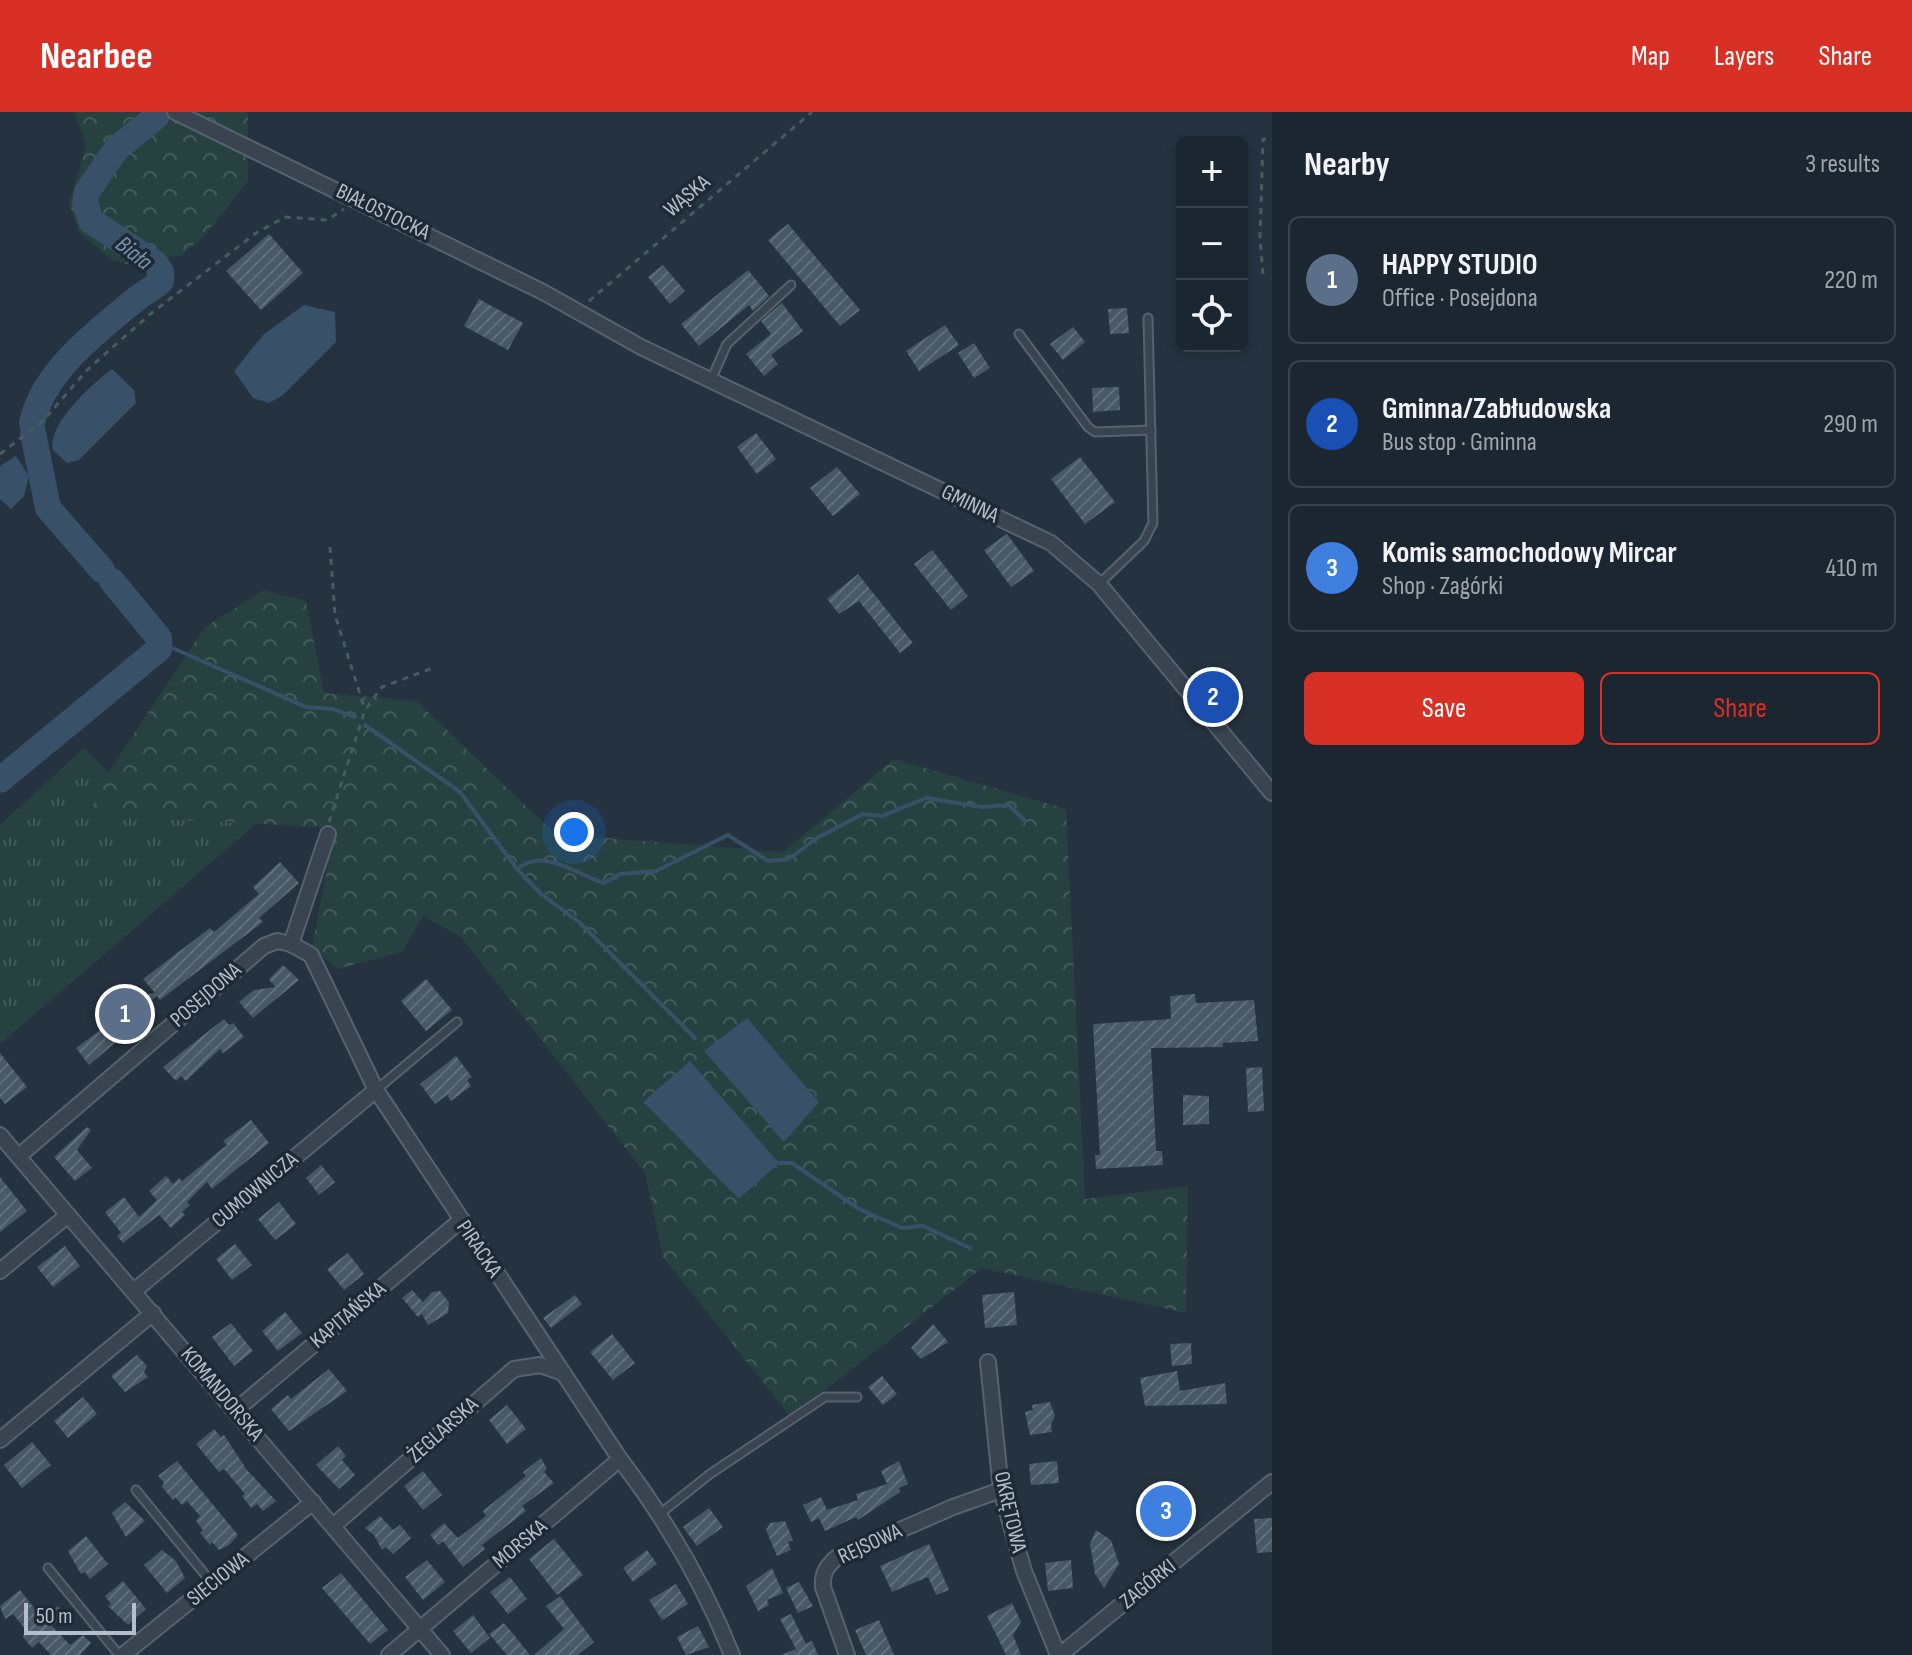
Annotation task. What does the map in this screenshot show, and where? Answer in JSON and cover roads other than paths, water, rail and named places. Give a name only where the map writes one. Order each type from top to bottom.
[{"type":"street","name":"BIAŁOSTOCKA","points":[[175,112],[586,312]]},
{"type":"street","name":"GMINNA","points":[[586,312],[711,380],[1051,543],[1099,584],[1272,793]]},
{"type":"street","points":[[291,944],[328,834]]},
{"type":"street","name":"POSEJDONA","points":[[19,1156],[264,946],[277,941],[291,944]]},
{"type":"street","name":"PIRACKA","points":[[291,944],[301,947],[318,966],[323,985],[376,1090],[620,1459],[661,1513],[712,1605],[732,1655]]},
{"type":"street","name":"CUMOWNICZA","points":[[134,1291],[376,1090]]},
{"type":"street","name":"KOMANDORSKA","points":[[0,1135],[442,1655]]},
{"type":"street","points":[[0,1271],[68,1215]]},
{"type":"street","name":"KAPITAŃSKA","points":[[236,1410],[460,1221]]},
{"type":"street","points":[[0,1440],[153,1313]]},
{"type":"street","name":"OKRĘTOWA","points":[[988,1362],[1001,1490],[1024,1571],[1059,1655]]},
{"type":"street","name":"ŻEGLARSKA","points":[[333,1526],[514,1369],[540,1365],[564,1373]]},
{"type":"street","name":"MORSKA","points":[[389,1655],[620,1459]]},
{"type":"street","name":"ZAGÓRKI","points":[[1059,1655],[1272,1482]]},
{"type":"street","name":"REJSOWA","points":[[847,1655],[823,1587],[828,1565],[836,1558],[953,1507],[1001,1490]]},
{"type":"street","name":"SIECIOWA","points":[[121,1655],[313,1502]]},
{"type":"lane","points":[[711,380],[727,344],[791,285]]},
{"type":"lane","points":[[1099,584],[1144,541],[1153,523],[1148,318]]},
{"type":"lane","points":[[1019,334],[1088,427],[1095,432],[1151,430]]},
{"type":"lane","points":[[376,1090],[457,1022]]},
{"type":"lane","points":[[661,1513],[710,1474],[825,1397],[857,1397]]},
{"type":"lane","points":[[136,1490],[212,1583]]},
{"type":"lane","points":[[48,1568],[121,1655]]},
{"type":"water","points":[[304,305],[335,312],[336,342],[282,396],[269,403],[253,398],[234,371],[264,334]]},
{"type":"water","points":[[112,369],[134,390],[136,403],[79,460],[67,463],[53,450],[57,429],[73,405]]},
{"type":"water","points":[[16,456],[29,476],[24,496],[11,509],[0,499],[0,466]]},
{"type":"water","points":[[747,1018],[819,1102],[784,1142],[704,1051]]},
{"type":"water","points":[[690,1061],[779,1163],[739,1199],[643,1102]]},
{"type":"waterway","name":"Biała","points":[[32,423],[38,404],[59,370],[104,326],[161,281],[161,272],[155,263],[91,221],[85,203],[87,192],[117,148],[156,117]]},
{"type":"waterway","name":"Biała","points":[[33,433],[48,508],[102,570]]},
{"type":"waterway","name":"Biała","points":[[0,780],[159,649],[159,638],[112,581]]},
{"type":"waterway","points":[[161,643],[306,707],[333,709],[354,717]]},
{"type":"waterway","points":[[365,725],[460,792],[517,869],[541,894],[579,922],[695,1038]]},
{"type":"waterway","points":[[517,869],[528,863],[549,861],[604,883],[620,874],[656,871],[728,835],[768,861],[789,859],[817,838],[863,814],[882,816],[926,798],[982,807],[1009,805],[1025,821]]},
{"type":"waterway","points":[[779,1163],[792,1163],[859,1209],[902,1228],[923,1226],[970,1248]]},
{"type":"place","name":"Gminna/Zabłudowska","points":[[1213,697]]},
{"type":"place","name":"HAPPY STUDIO","points":[[125,1014]]},
{"type":"place","name":"Komis samochodowy Mircar","points":[[1166,1511]]}]
